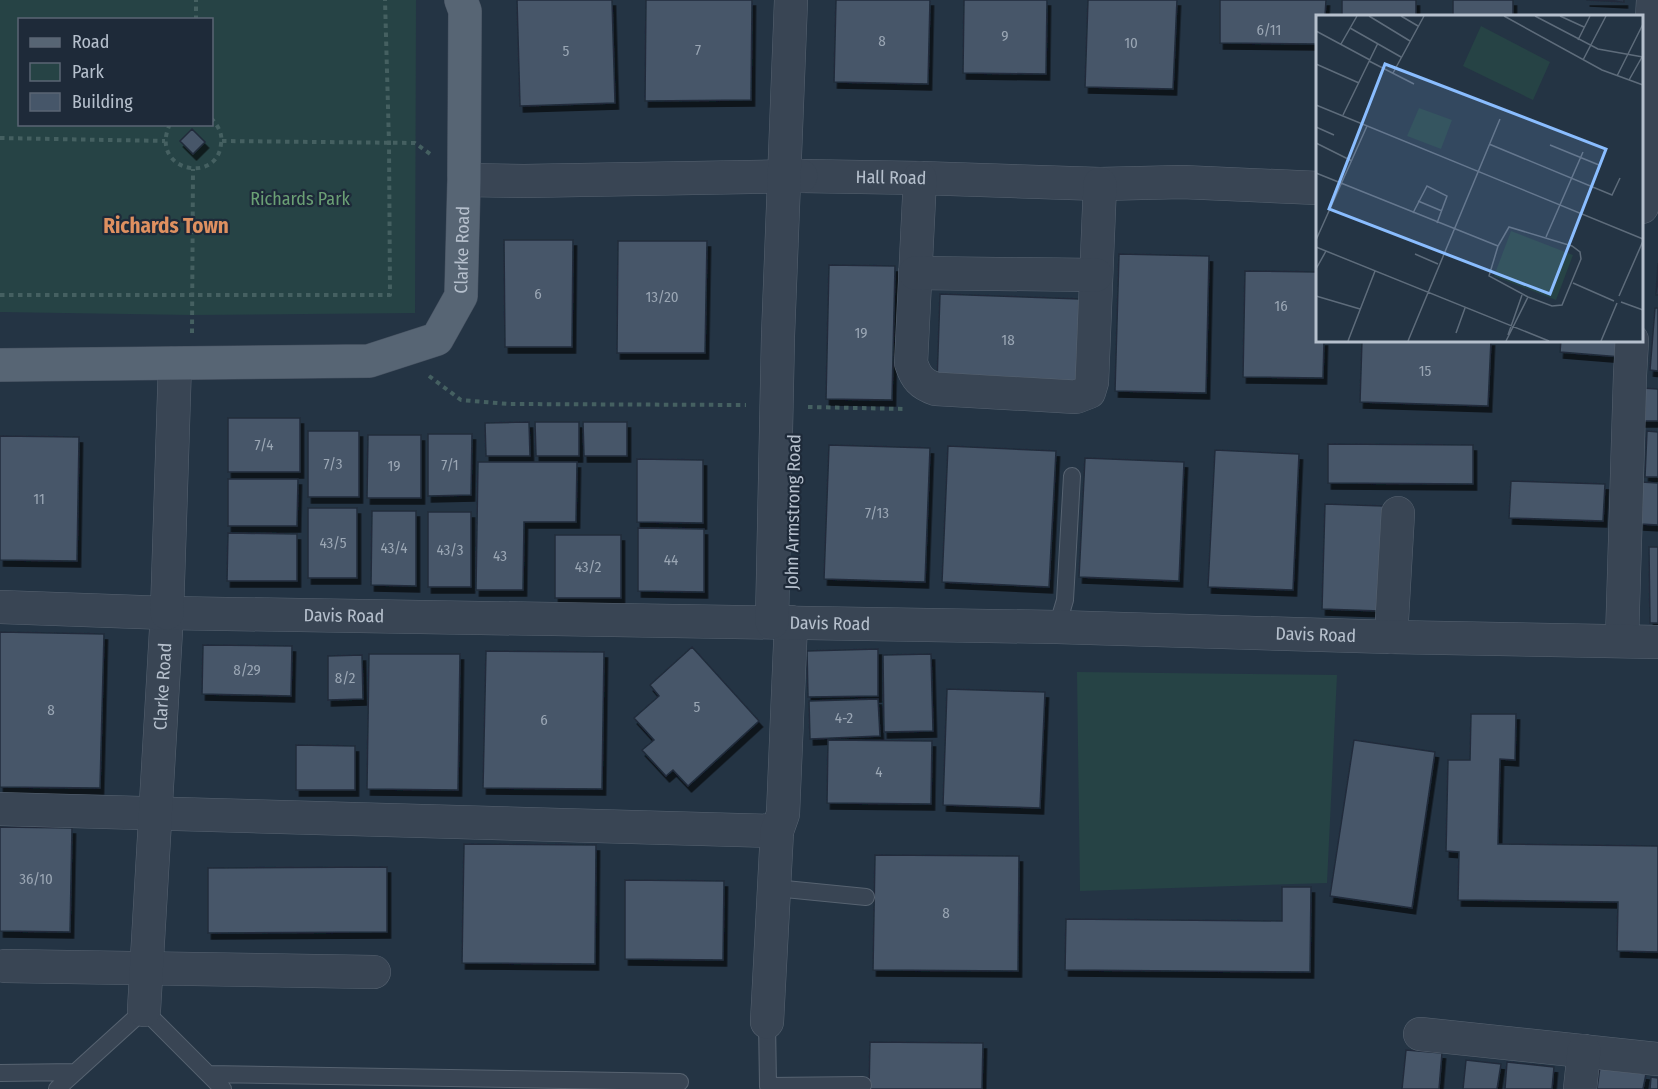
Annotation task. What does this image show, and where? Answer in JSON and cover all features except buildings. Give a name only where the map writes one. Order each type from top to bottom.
[{"type":"main road","name":"Clarke Road","points":[[0,365],[369,361],[437,339],[461,296],[465,10],[461,0]]},
{"type":"street","name":"John Armstrong Road","points":[[767,1022],[777,831],[783,814],[781,622],[793,176],[791,0]]},
{"type":"street","name":"John Armstrong Road","points":[[793,176],[806,0]]},
{"type":"street","points":[[1643,179],[1653,0]]},
{"type":"street","name":"Hall Road","points":[[464,180],[793,176],[1100,184],[1182,182],[1316,188]]},
{"type":"street","points":[[920,178],[911,363],[919,381],[936,389],[1076,397],[1089,392],[1092,381],[1100,184]]},
{"type":"street","points":[[915,273],[1096,275]]},
{"type":"street","points":[[1622,640],[1644,376],[1633,342]]},
{"type":"street","name":"Clarke Road","points":[[144,1010],[167,613],[175,363]]},
{"type":"street","points":[[1391,637],[1398,513]]},
{"type":"street","name":"Davis Road","points":[[0,607],[167,613],[1057,627],[1658,642]]},
{"type":"street","points":[[0,809],[777,831]]},
{"type":"street","points":[[5,966],[374,972]]},
{"type":"street","points":[[1420,1034],[1658,1059]]},
{"type":"street","points":[[1580,1089],[1584,1051]]},
{"type":"lane","points":[[1057,627],[1065,600],[1072,476]]},
{"type":"lane","points":[[775,888],[866,897]]},
{"type":"lane","points":[[57,1089],[144,1010],[223,1089]]},
{"type":"lane","points":[[767,1022],[768,1086],[863,1085]]},
{"type":"lane","points":[[0,1073],[76,1072]]},
{"type":"lane","points":[[208,1074],[680,1082]]},
{"type":"path","points":[[196,0],[196,18]]},
{"type":"path","points":[[0,295],[390,295],[385,0]]},
{"type":"path","points":[[169,126],[165,141],[170,157],[184,167],[202,168],[217,158],[220,150],[221,132],[213,120]]},
{"type":"path","points":[[0,138],[165,141]]},
{"type":"path","points":[[222,141],[415,143]]},
{"type":"path","points":[[192,315],[193,169]]},
{"type":"path","points":[[402,350],[420,369],[461,400],[509,404],[786,406],[911,410]]},
{"type":"green space","name":"Richards Park","points":[[0,0],[416,0],[415,313],[192,315],[0,312]]},
{"type":"green space","points":[[1077,672],[1337,675],[1327,883],[1080,891]]},
{"type":"district","name":"Richards Town","points":[[166,226]]}]
